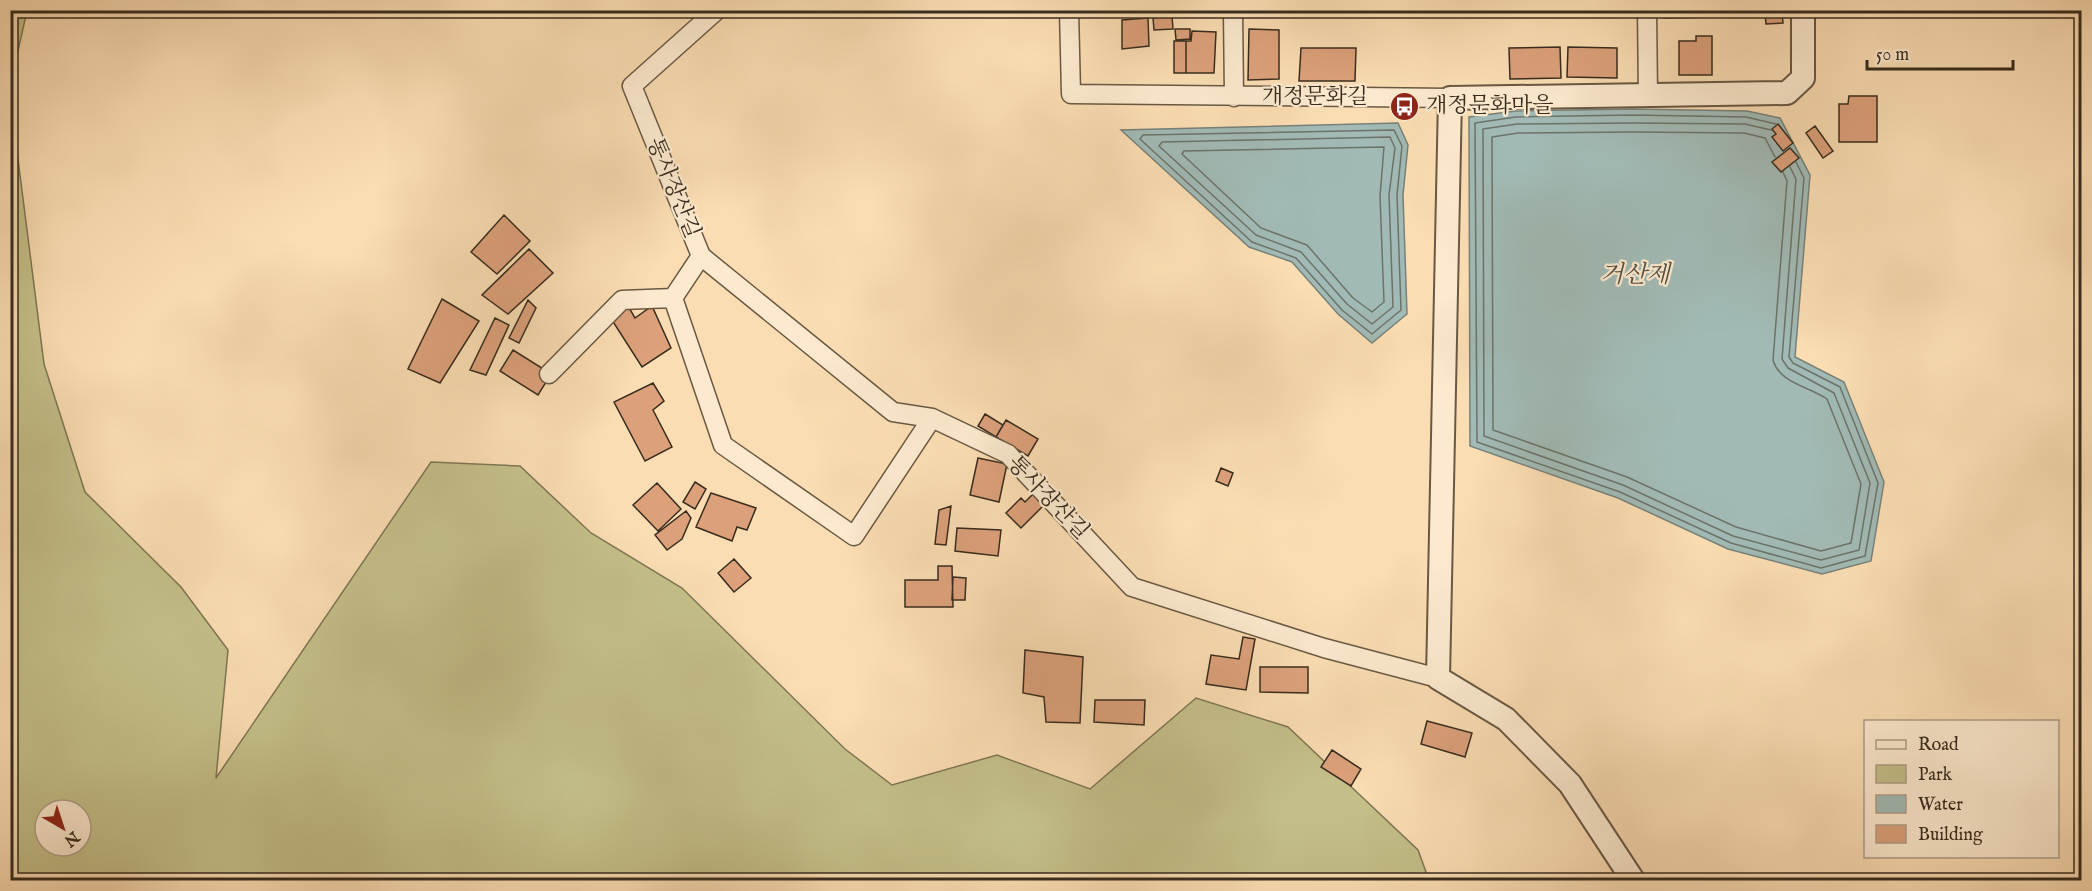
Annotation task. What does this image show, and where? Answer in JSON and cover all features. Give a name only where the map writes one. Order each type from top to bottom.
[{"type":"street","name":"통사장산길","points":[[717,10],[632,86],[701,256],[893,412],[932,418],[1008,454],[1132,587],[1324,648],[1438,678],[1506,719],[1570,784],[1633,880]]},
{"type":"street","name":"개정문화길","points":[[1069,10],[1071,93],[1450,98],[1787,93],[1803,78],[1803,10]]},
{"type":"street","name":"개정문화길","points":[[1233,10],[1234,96]]},
{"type":"street","points":[[1647,10],[1648,96]]},
{"type":"street","points":[[1438,678],[1450,98]]},
{"type":"street","points":[[673,298],[701,256]]},
{"type":"street","points":[[549,374],[622,300],[673,298]]},
{"type":"street","points":[[673,298],[723,445],[854,536],[932,418]]},
{"type":"green space","points":[[10,11],[27,11],[11,82]]},
{"type":"green space","points":[[10,96],[44,364],[85,492],[181,587],[228,650],[216,778],[431,462],[520,466],[591,533],[682,588],[845,749],[892,785],[997,755],[1090,789],[1196,698],[1288,727],[1418,850],[1429,880],[11,880]]},
{"type":"water","name":"거산제","points":[[1633,109],[1747,111],[1780,118],[1810,175],[1795,357],[1844,382],[1884,482],[1871,561],[1822,574],[1728,549],[1618,498],[1470,446],[1469,117],[1516,111]]},
{"type":"water","points":[[1398,123],[1408,145],[1403,195],[1407,314],[1372,343],[1338,314],[1292,262],[1249,247],[1121,130]]},
{"type":"building","points":[[1090,10],[1137,10],[1137,13],[1090,14]]},
{"type":"building","points":[[1155,10],[1215,10],[1215,13],[1155,15]]},
{"type":"building","points":[[1237,10],[1287,10],[1287,13],[1237,14]]},
{"type":"building","points":[[1335,10],[1385,10],[1385,12],[1335,13]]},
{"type":"building","points":[[1447,10],[1483,10],[1483,13],[1447,14]]},
{"type":"building","points":[[1664,10],[1717,10],[1717,17],[1664,18]]},
{"type":"building","points":[[1718,10],[1780,10],[1780,11],[1718,12]]},
{"type":"building","points":[[1782,13],[1783,23],[1766,24],[1765,14]]},
{"type":"building","points":[[1172,16],[1173,29],[1154,30],[1153,18]]},
{"type":"building","points":[[1148,18],[1149,46],[1122,49],[1122,20]]},
{"type":"building","points":[[1175,29],[1190,29],[1190,39],[1176,40]]},
{"type":"building","points":[[1249,29],[1279,30],[1279,79],[1248,80]]},
{"type":"building","points":[[1192,31],[1216,32],[1214,73],[1186,73],[1186,41],[1191,41]]},
{"type":"building","points":[[1696,36],[1712,36],[1712,75],[1679,75],[1679,41],[1696,41]]},
{"type":"building","points":[[1174,41],[1186,41],[1186,73],[1174,73]]},
{"type":"building","points":[[1560,47],[1561,78],[1510,79],[1509,48]]},
{"type":"building","points":[[1568,47],[1617,48],[1617,78],[1567,77]]},
{"type":"building","points":[[1301,48],[1356,48],[1355,81],[1299,81]]},
{"type":"building","points":[[1849,96],[1877,96],[1877,142],[1839,142],[1839,104],[1848,104]]},
{"type":"building","points":[[1778,124],[1793,143],[1783,151],[1772,137],[1776,134],[1772,129]]},
{"type":"building","points":[[1815,126],[1833,151],[1823,158],[1806,133]]},
{"type":"building","points":[[1790,148],[1799,158],[1781,172],[1772,162]]},
{"type":"building","points":[[504,215],[530,241],[497,274],[471,252]]},
{"type":"building","points":[[529,249],[553,273],[508,314],[482,295]]},
{"type":"building","points":[[442,299],[479,321],[440,383],[408,369]]},
{"type":"building","points":[[528,300],[536,308],[519,343],[509,338]]},
{"type":"building","points":[[628,306],[635,318],[652,306],[671,348],[642,367],[610,317]]},
{"type":"building","points":[[495,318],[509,325],[486,375],[470,370]]},
{"type":"building","points":[[513,350],[545,370],[548,379],[538,395],[500,371]]},
{"type":"building","points":[[653,383],[664,401],[653,410],[672,447],[645,461],[614,402]]},
{"type":"building","points":[[985,414],[1003,425],[996,437],[978,426]]},
{"type":"building","points":[[1006,420],[1038,439],[1028,456],[996,437]]},
{"type":"building","points":[[978,458],[1007,464],[999,502],[970,495]]},
{"type":"building","points":[[1221,468],[1233,473],[1228,486],[1216,481]]},
{"type":"building","points":[[695,482],[706,489],[695,509],[683,502]]},
{"type":"building","points":[[657,483],[681,509],[658,531],[633,505]]},
{"type":"building","points":[[1035,492],[1046,503],[1021,528],[1006,513],[1021,498],[1025,502]]},
{"type":"building","points":[[711,493],[756,508],[747,530],[737,527],[732,541],[696,527]]},
{"type":"building","points":[[951,506],[946,545],[935,544],[939,510]]},
{"type":"building","points":[[686,511],[691,518],[682,539],[667,550],[655,535]]},
{"type":"building","points":[[957,528],[1001,530],[998,556],[955,551]]},
{"type":"building","points":[[734,559],[751,578],[734,592],[718,573]]},
{"type":"building","points":[[938,566],[952,566],[953,607],[905,607],[905,580],[938,580]]},
{"type":"building","points":[[953,577],[966,578],[965,600],[952,600]]},
{"type":"building","points":[[1243,637],[1255,639],[1246,690],[1206,684],[1211,655],[1239,659]]},
{"type":"building","points":[[1025,650],[1083,657],[1080,723],[1046,722],[1044,697],[1023,693]]},
{"type":"building","points":[[1260,667],[1308,667],[1308,693],[1260,692]]},
{"type":"building","points":[[1095,700],[1145,700],[1144,725],[1094,722]]},
{"type":"building","points":[[1427,721],[1472,733],[1465,757],[1421,744]]},
{"type":"building","points":[[1332,750],[1361,769],[1351,786],[1321,767]]},
{"type":"place","name":"개정문화마을","points":[[1405,106]]}]
